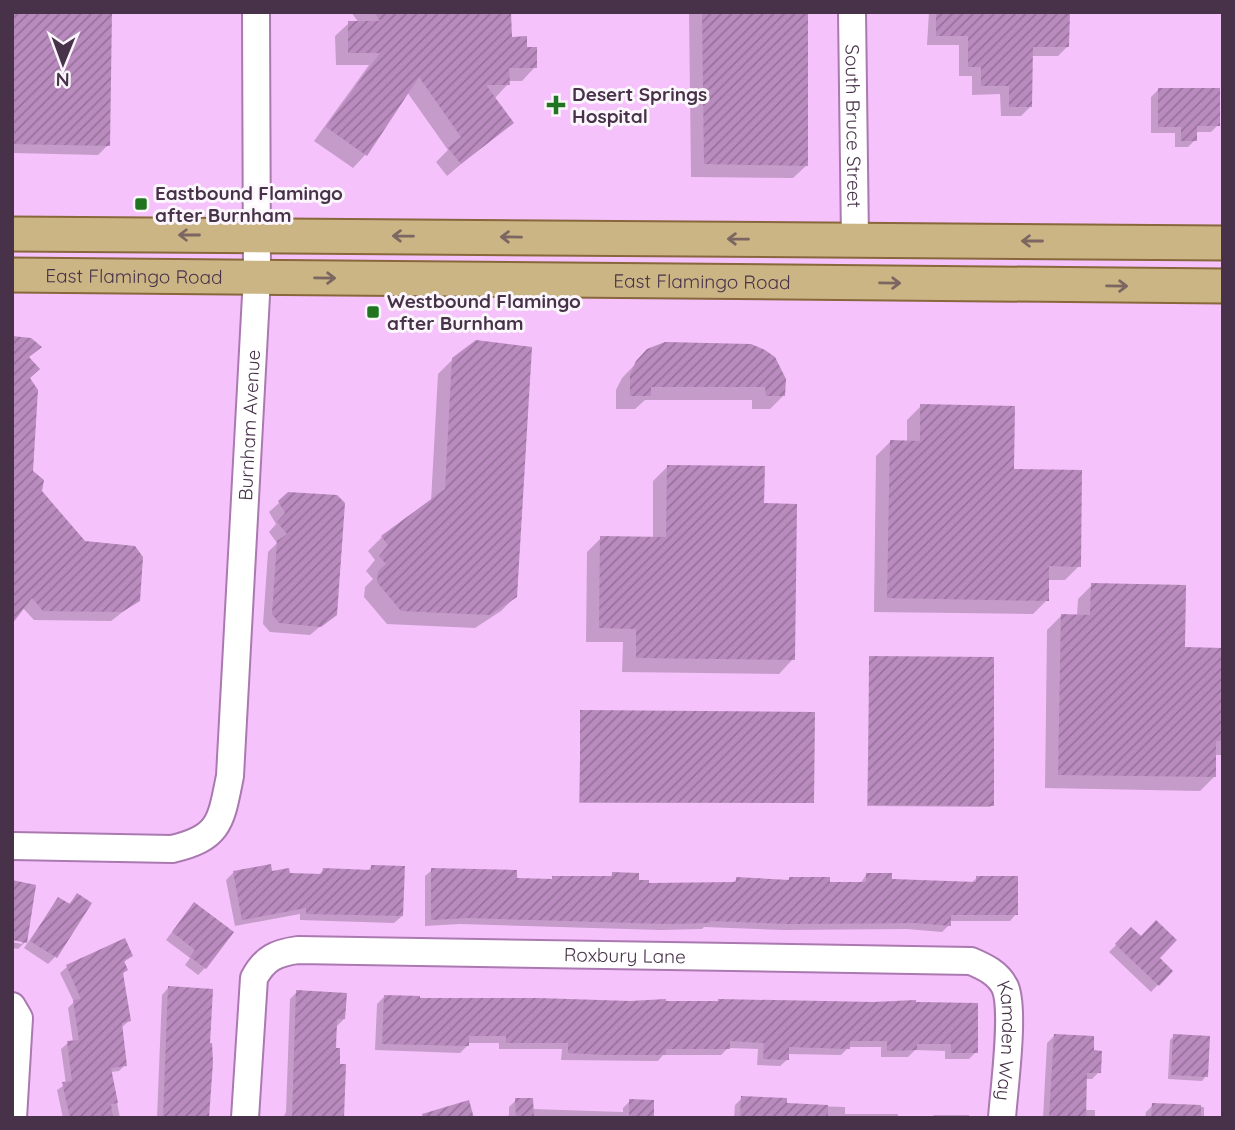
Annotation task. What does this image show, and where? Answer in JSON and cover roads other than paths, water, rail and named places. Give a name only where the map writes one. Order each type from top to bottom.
[{"type":"main road","points":[[12,234],[1223,243]]},
{"type":"main road","points":[[745,282],[765,260],[823,260],[855,240]]},
{"type":"main road","points":[[821,282],[872,260],[920,261],[942,241]]},
{"type":"main road","name":"East Flamingo Road","points":[[12,275],[1223,286]]},
{"type":"street","name":"Burnham Avenue","points":[[12,846],[172,849],[194,844],[209,834],[222,815],[230,776],[257,277],[256,12]]},
{"type":"street","name":"South Bruce Street","points":[[852,12],[855,240]]},
{"type":"street","name":"Roxbury Lane","points":[[245,1118],[254,978],[262,964],[277,953],[298,950],[971,961],[990,969]]},
{"type":"street","name":"Kamden Way","points":[[990,969],[1004,985],[1009,1004],[1002,1118]]},
{"type":"street","points":[[12,1006],[19,1018],[13,1118]]},
{"type":"place","name":"Desert Springs Hospital","points":[[556,105]]},
{"type":"place","name":"Eastbound Flamingo after Burnham","points":[[141,204]]},
{"type":"place","name":"Westbound Flamingo after Burnham","points":[[373,312]]}]
